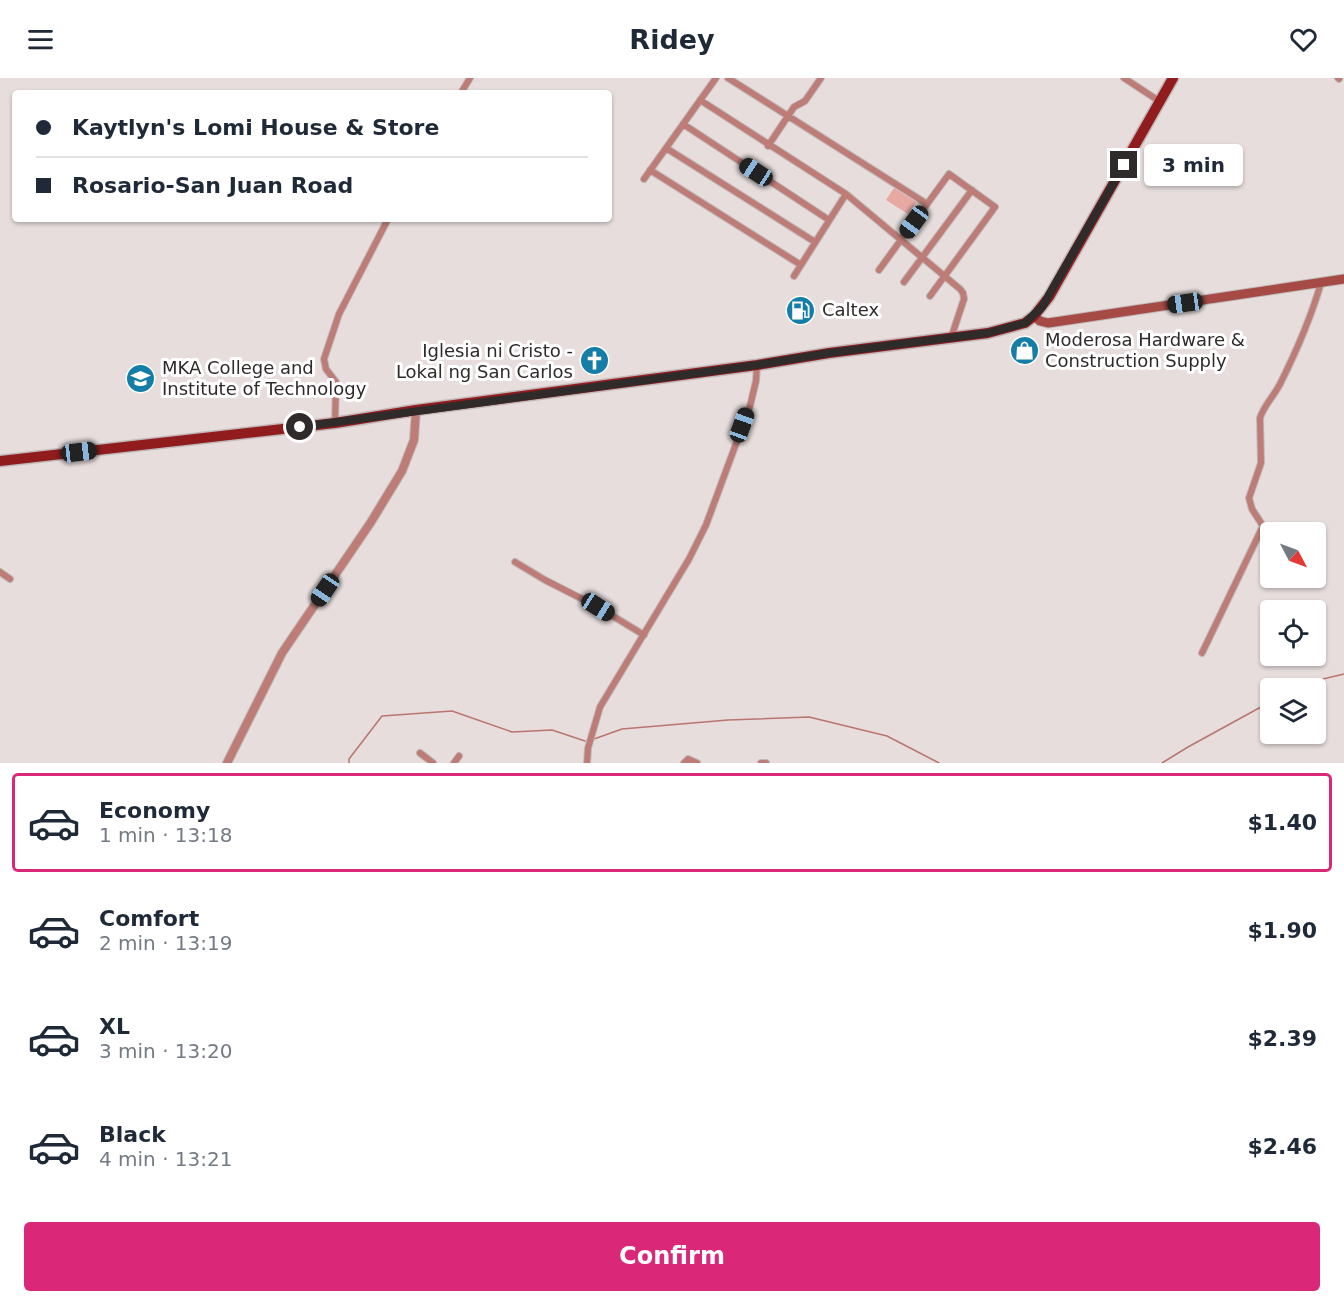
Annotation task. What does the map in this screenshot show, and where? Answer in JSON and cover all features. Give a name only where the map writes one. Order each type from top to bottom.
[{"type":"main road","points":[[0,461],[335,423],[829,353],[950,339],[1014,327],[1034,316],[1061,276],[1173,78]]},
{"type":"main road","points":[[1034,316],[1048,323],[1344,279]]},
{"type":"street","points":[[644,179],[716,78]]},
{"type":"street","points":[[728,78],[927,204]]},
{"type":"street","points":[[768,146],[794,107],[805,101],[821,78]]},
{"type":"street","points":[[1124,78],[1159,101]]},
{"type":"street","points":[[700,100],[768,146],[846,194],[963,293],[964,299],[950,339]]},
{"type":"street","points":[[683,124],[829,220]]},
{"type":"street","points":[[666,148],[815,242]]},
{"type":"street","points":[[650,170],[801,265]]},
{"type":"street","points":[[879,270],[949,174],[995,207],[930,296]]},
{"type":"street","points":[[904,282],[972,190]]},
{"type":"street","points":[[794,276],[846,194]]},
{"type":"street","points":[[335,423],[336,382],[326,369],[324,359],[339,314],[386,222]]},
{"type":"street","points":[[1202,652],[1263,526],[1252,510],[1249,498],[1261,463],[1260,418],[1281,382],[1312,312],[1321,283]]},
{"type":"street","points":[[587,763],[588,748],[600,707],[689,559],[706,525],[750,406],[757,365]]},
{"type":"street","points":[[227,763],[282,653],[371,522],[402,471],[414,440],[416,410]]},
{"type":"street","points":[[515,562],[644,635]]},
{"type":"street","points":[[0,572],[10,579]]},
{"type":"street","points":[[420,753],[433,763]]},
{"type":"street","points":[[454,763],[459,756]]},
{"type":"street","points":[[684,763],[688,759],[697,763]]},
{"type":"street","points":[[761,763],[766,763]]},
{"type":"shaded area","points":[[894,188],[916,202],[908,214],[886,200]]},
{"type":"waterway","points":[[1326,678],[1344,674]]},
{"type":"waterway","points":[[1162,763],[1260,707]]},
{"type":"waterway","points":[[349,763],[349,759],[382,716],[452,711],[512,732],[552,730],[585,741]]},
{"type":"waterway","points":[[594,739],[622,729],[728,720],[809,717],[887,736],[939,763]]},
{"type":"place","name":"Caltex","points":[[801,310]]},
{"type":"place","name":"Moderosa Hardware & Construction Supply","points":[[1024,350]]},
{"type":"place","name":"Iglesia ni Cristo - Lokal ng San Carlos","points":[[594,361]]},
{"type":"place","name":"MKA College and Institute of Technology","points":[[141,378]]},
{"type":"route","points":[[300,427],[536,396],[829,353],[950,339],[1014,327],[1025,323],[1042,307],[1124,165]]}]
